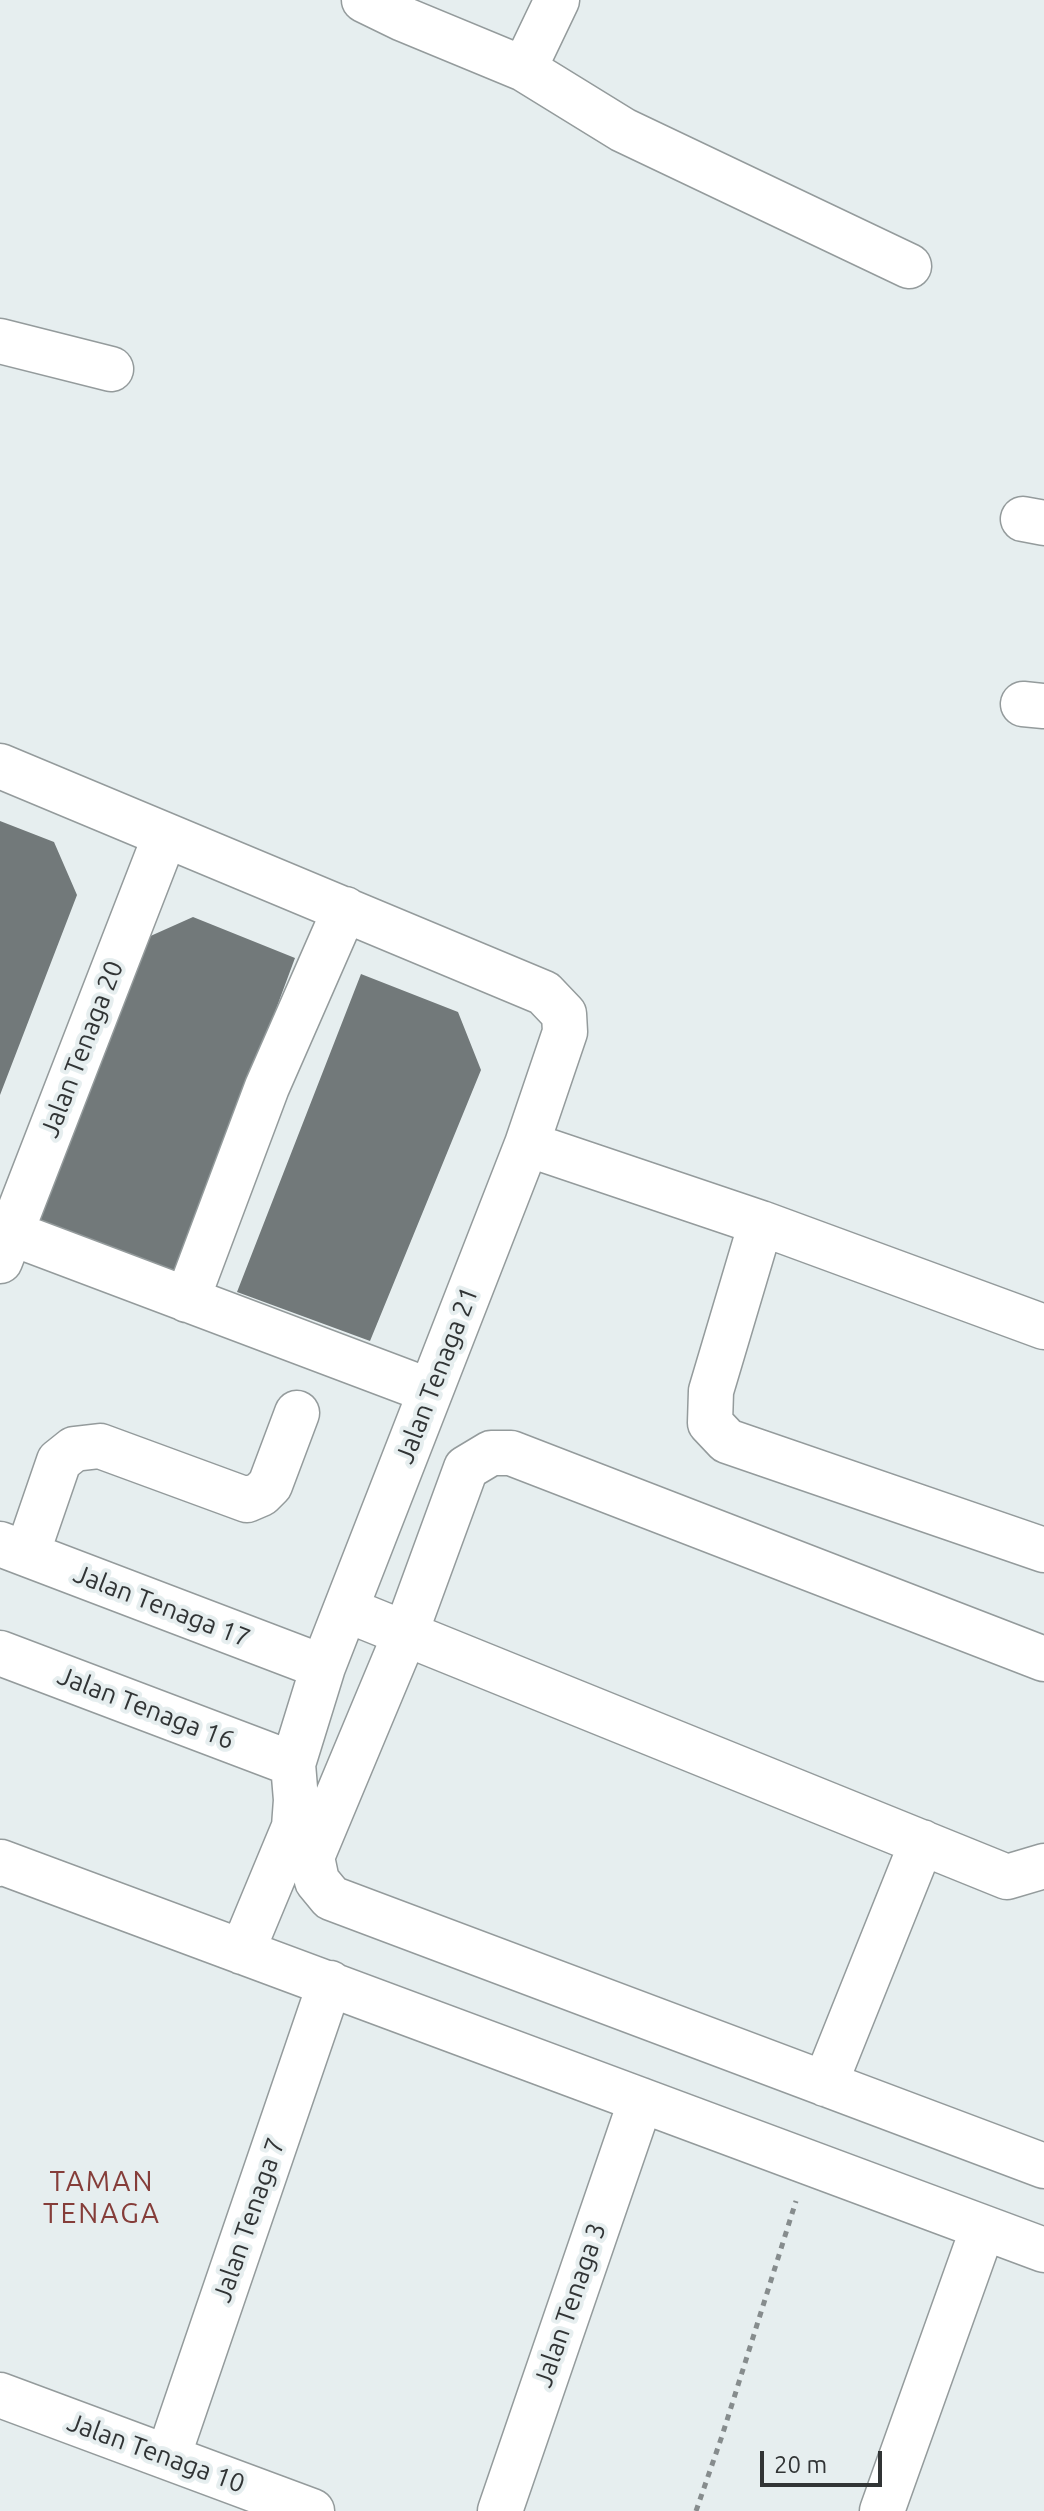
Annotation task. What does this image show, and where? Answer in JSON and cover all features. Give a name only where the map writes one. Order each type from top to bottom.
[{"type":"street","points":[[364,0],[524,69],[623,130],[909,266]]},
{"type":"street","points":[[524,69],[557,0]]},
{"type":"street","points":[[0,341],[111,369]]},
{"type":"street","points":[[0,766],[345,909],[267,1087],[187,1300]]},
{"type":"street","name":"Jalan Tenaga 20","points":[[5,1247],[165,836]]},
{"type":"street","name":"Jalan Tenaga 21","points":[[293,1764],[323,1667],[527,1144],[565,1032],[564,1014],[544,993],[345,909]]},
{"type":"street","points":[[527,1144],[761,1223],[1044,1327]]},
{"type":"street","points":[[761,1223],[711,1391],[710,1423],[727,1441],[1044,1550]]},
{"type":"street","points":[[5,1247],[187,1300],[430,1391]]},
{"type":"street","points":[[14,1549],[59,1461],[74,1449],[100,1446],[247,1500],[261,1494],[270,1485],[297,1413]]},
{"type":"street","points":[[1044,1659],[511,1453],[491,1453],[466,1468],[406,1632],[312,1857],[317,1881],[331,1898],[1044,2166]]},
{"type":"street","name":"Jalan Tenaga 17","points":[[14,1549],[323,1667]]},
{"type":"street","points":[[347,1610],[1007,1877],[1044,1866]]},
{"type":"street","name":"Jalan Tenaga 16","points":[[0,1653],[293,1764]]},
{"type":"street","points":[[242,1952],[294,1827],[296,1800],[293,1764]]},
{"type":"street","points":[[825,2084],[922,1842]]},
{"type":"street","points":[[0,1863],[1044,2250]]},
{"type":"street","name":"Jalan Tenaga 7","points":[[168,2457],[330,1983]]},
{"type":"street","name":"Jalan Tenaga 3","points":[[500,2511],[641,2100]]},
{"type":"street","points":[[882,2511],[983,2228]]},
{"type":"street","name":"Jalan Tenaga 10","points":[[0,2395],[312,2511]]},
{"type":"path","points":[[696,2511],[809,2162]]},
{"type":"building","points":[[0,821],[54,842],[77,895],[0,1095]]},
{"type":"building","points":[[193,917],[295,958],[175,1281],[39,1224],[146,938]]},
{"type":"building","points":[[361,974],[458,1012],[481,1070],[370,1341],[237,1292]]},
{"type":"district","name":"TAMAN TENAGA","points":[[102,2198]]}]
